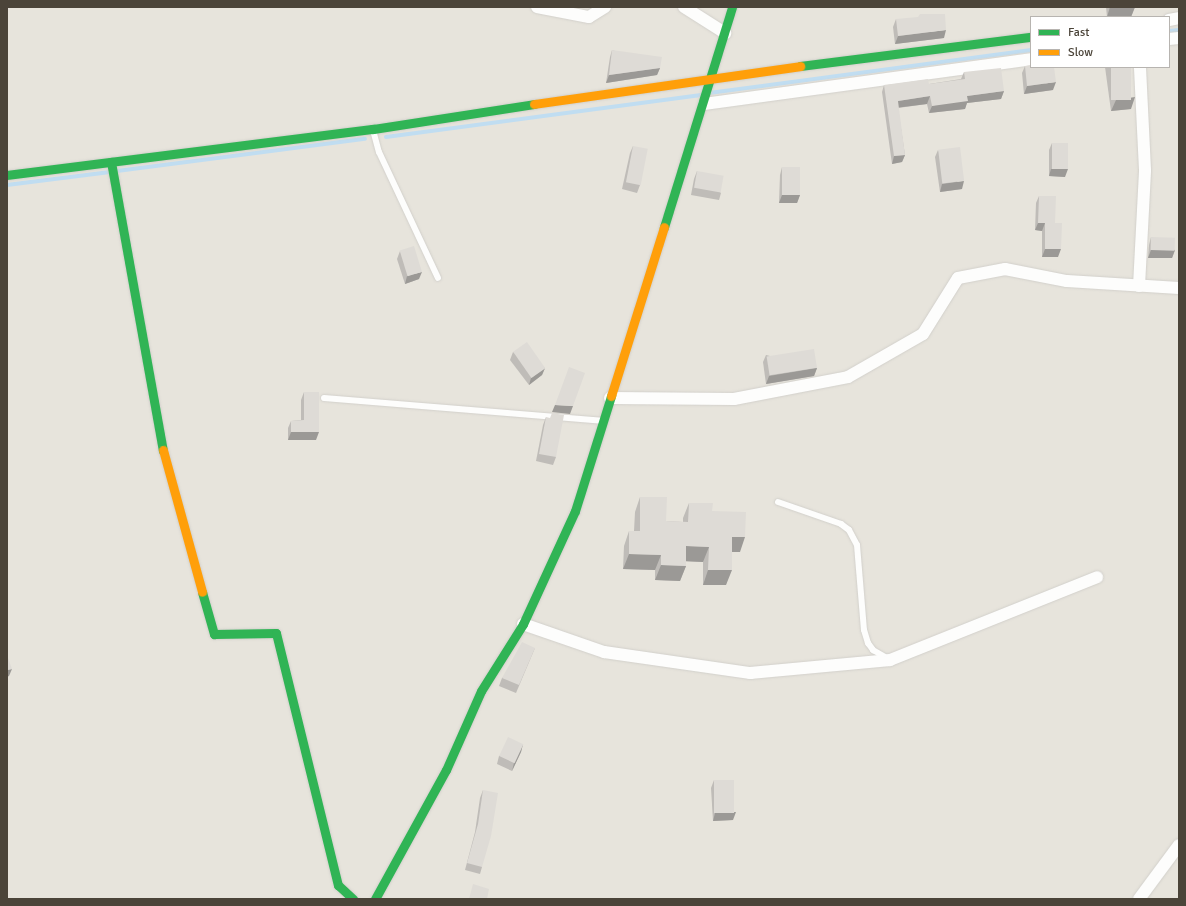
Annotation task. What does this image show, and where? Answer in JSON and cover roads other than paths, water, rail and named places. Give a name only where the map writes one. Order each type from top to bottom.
[{"type":"street","points":[[537,7],[589,16],[605,7]]},
{"type":"street","points":[[684,7],[725,33]]},
{"type":"street","points":[[375,899],[446,770],[481,691],[523,624],[575,511],[704,104],[732,7]]},
{"type":"street","points":[[7,175],[111,164],[373,129],[1030,37]]},
{"type":"street","points":[[704,104],[1030,59]]},
{"type":"street","points":[[1139,286],[1145,170],[1140,68]]},
{"type":"street","points":[[111,164],[159,437],[214,634],[276,633],[338,885],[353,899]]},
{"type":"street","points":[[610,398],[734,399],[848,377],[923,334],[958,278],[1005,269],[1067,282],[1179,288]]},
{"type":"street","points":[[523,624],[604,652],[750,673],[890,660],[1096,577]]},
{"type":"street","points":[[1139,899],[1179,846]]},
{"type":"lane","points":[[373,129],[379,152],[438,278]]},
{"type":"lane","points":[[324,398],[603,421]]},
{"type":"lane","points":[[778,502],[841,524],[849,530],[857,545],[864,630],[868,643],[873,650],[890,660]]},
{"type":"waterway","points":[[1170,31],[1179,30]]},
{"type":"waterway","points":[[709,93],[1030,50]]},
{"type":"waterway","points":[[386,137],[701,95]]},
{"type":"waterway","points":[[117,171],[365,139]]},
{"type":"waterway","points":[[7,185],[110,172]]}]
